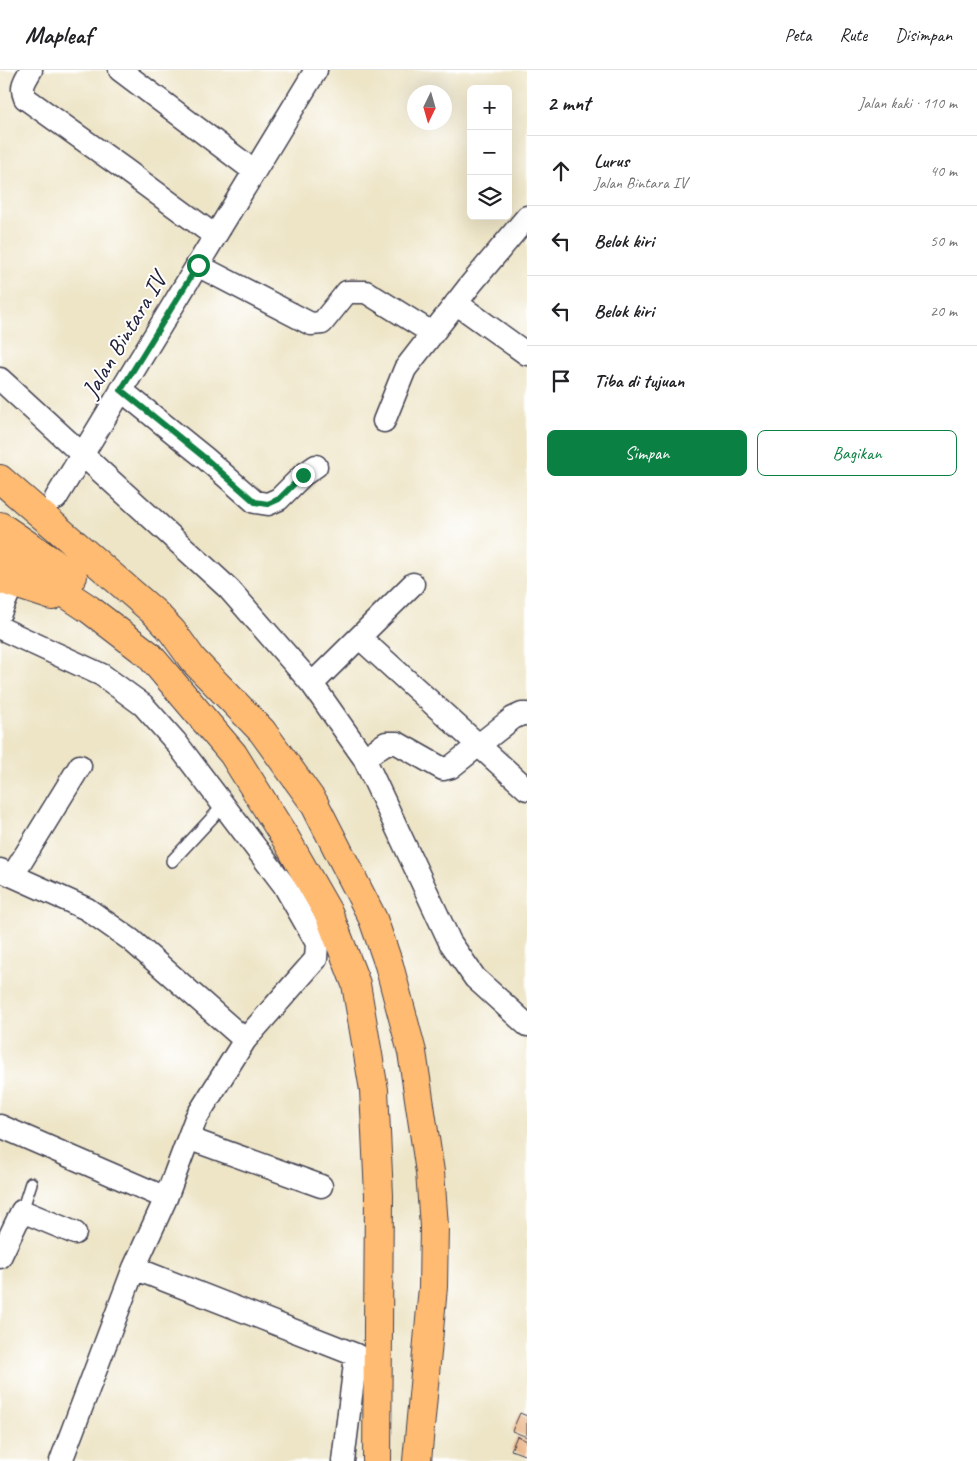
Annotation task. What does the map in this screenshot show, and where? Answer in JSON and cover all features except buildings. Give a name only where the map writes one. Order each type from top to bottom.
[{"type":"highway","points":[[0,479],[155,613],[172,631],[193,660],[262,731],[314,803],[373,919],[400,1001],[412,1052],[430,1172],[434,1226],[433,1286],[417,1461]]},
{"type":"highway","points":[[0,526],[193,660]]},
{"type":"highway","points":[[0,550],[89,609],[148,655],[232,754],[286,839],[330,914],[356,984],[374,1090],[378,1185],[377,1461]]},
{"type":"highway","points":[[5,586],[89,609]]},
{"type":"street","points":[[31,70],[23,82],[22,91],[25,98],[124,168],[215,236]]},
{"type":"street","points":[[120,70],[254,171]]},
{"type":"street","name":"Jalan Bintara IV","points":[[56,498],[316,70]]},
{"type":"street","points":[[384,421],[405,369],[456,303],[527,217]]},
{"type":"street","points":[[198,265],[311,324],[322,323],[348,292],[366,292],[432,333]]},
{"type":"street","points":[[456,303],[527,354]]},
{"type":"street","points":[[0,379],[229,589],[312,684],[364,758],[450,942],[475,978],[527,1026]]},
{"type":"street","points":[[121,390],[205,458],[255,502],[268,504],[279,499],[303,475],[316,466]]},
{"type":"street","points":[[312,684],[413,584]]},
{"type":"street","points":[[0,613],[5,586]]},
{"type":"street","points":[[0,628],[102,674],[143,705],[175,741],[284,884],[317,943],[316,959],[245,1040],[196,1118],[166,1198],[134,1268],[61,1461]]},
{"type":"street","points":[[360,638],[527,789]]},
{"type":"street","points":[[364,758],[386,744],[397,743],[443,769],[451,767],[513,718],[527,714]]},
{"type":"street","points":[[80,766],[7,872],[87,910],[131,940],[245,1040]]},
{"type":"street","points":[[0,1126],[166,1198]]},
{"type":"street","points":[[190,1138],[321,1186]]},
{"type":"street","points":[[0,1257],[22,1211],[75,1233]]},
{"type":"street","points":[[134,1268],[356,1355],[343,1461]]},
{"type":"lane","points":[[172,861],[223,806]]},
{"type":"lane","points":[[22,1211],[31,1183]]},
{"type":"route","points":[[198,265],[121,390],[205,458],[255,502],[268,504],[279,499],[303,475]]}]
